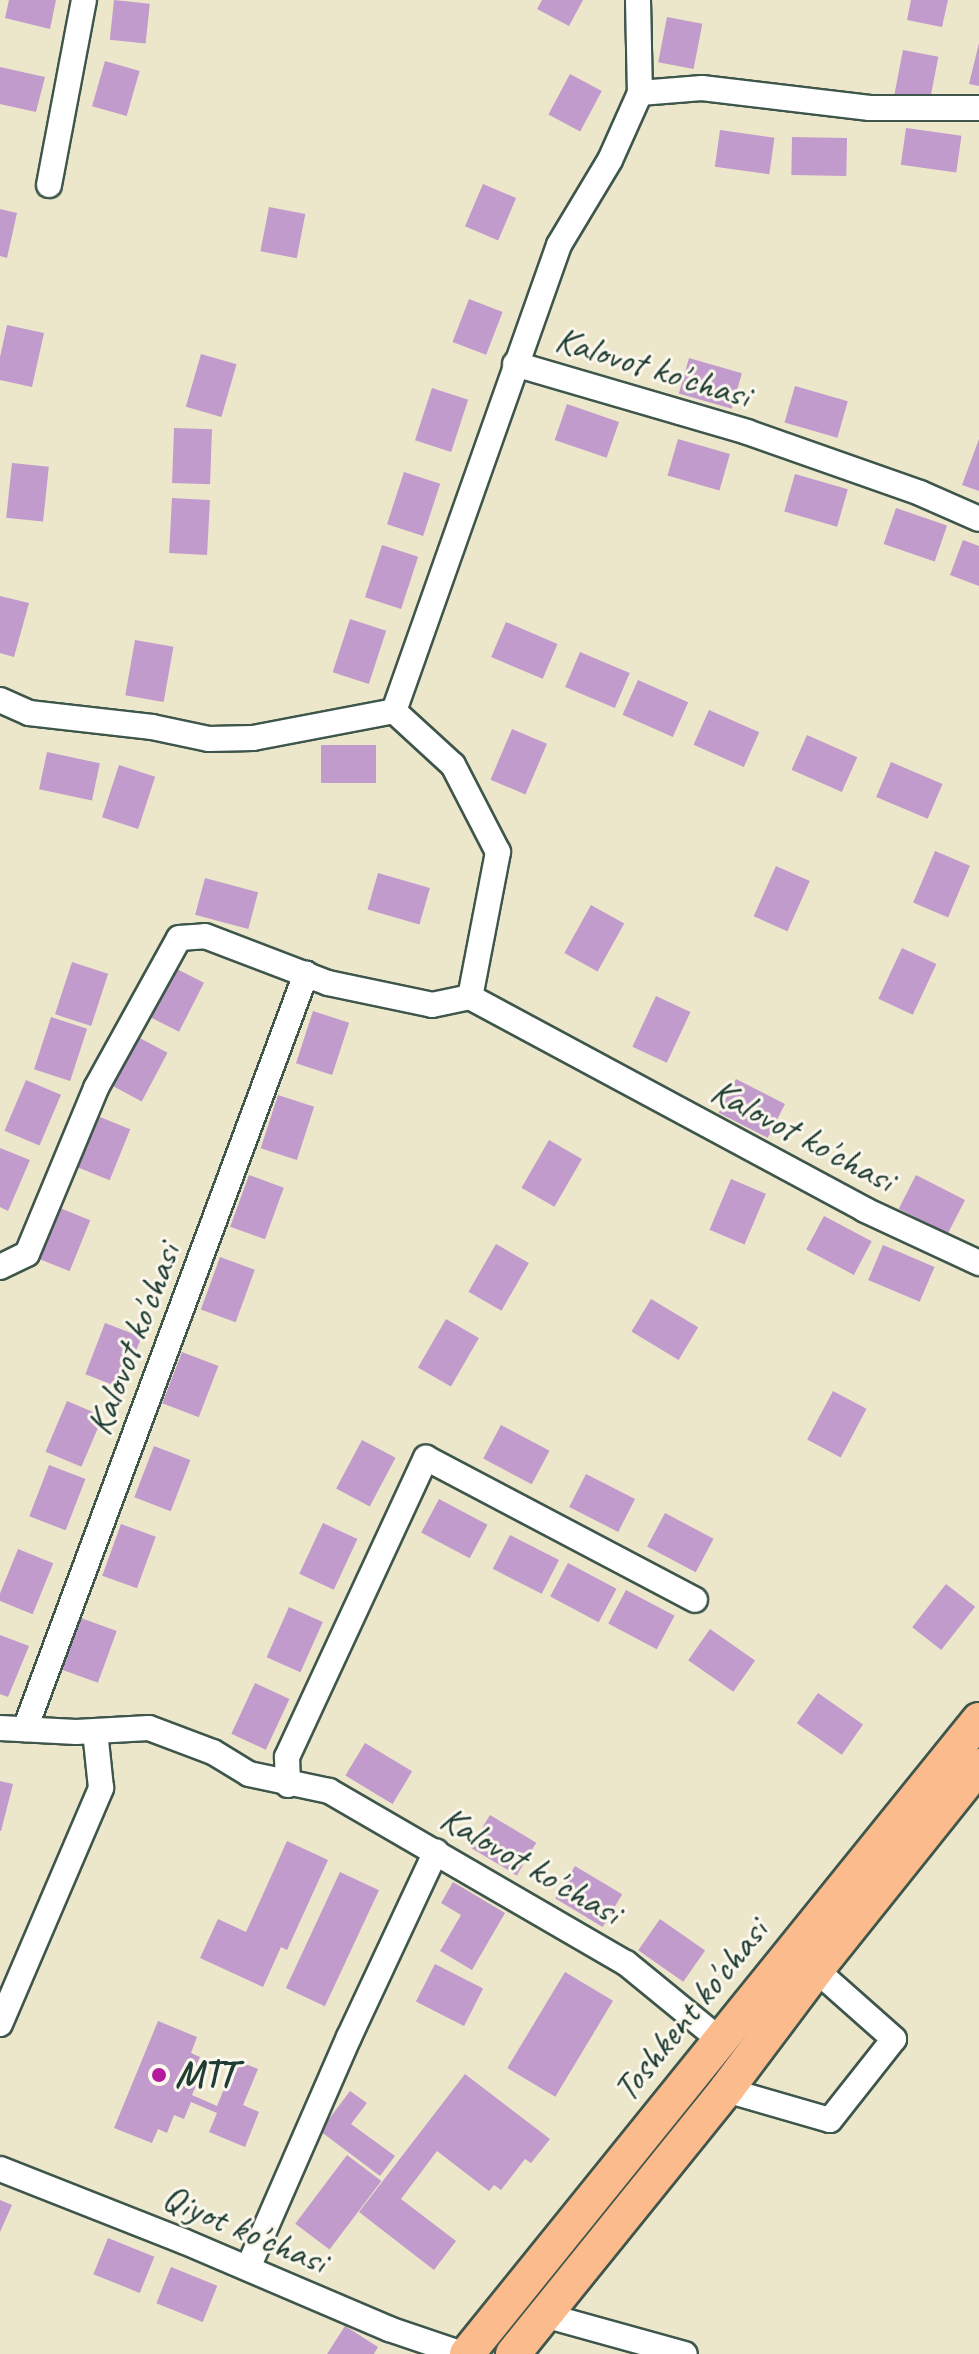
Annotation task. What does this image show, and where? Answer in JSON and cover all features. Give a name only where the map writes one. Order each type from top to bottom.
[{"type":"highway","name":"Toshkent ko'chasi","points":[[465,2354],[979,1720]]},
{"type":"highway","name":"Toshkent ko'chasi","points":[[513,2354],[726,2090],[816,1970],[979,1766]]},
{"type":"street","points":[[49,185],[84,0]]},
{"type":"street","points":[[515,364],[559,245],[610,160],[640,93],[638,0]]},
{"type":"street","points":[[640,93],[702,88],[870,108],[979,108]]},
{"type":"street","name":"Kalovot ko'chasi","points":[[394,711],[515,364],[747,432],[920,493],[979,519]]},
{"type":"street","points":[[0,700],[29,713],[152,727],[209,739],[253,738],[394,711],[453,765],[498,852],[470,997],[432,1005],[328,983],[205,936],[179,938],[96,1088],[27,1254],[0,1267]]},
{"type":"street","name":"Kalovot ko'chasi","points":[[25,1729],[306,974]]},
{"type":"street","name":"Kalovot ko'chasi","points":[[470,997],[865,1210],[979,1263]]},
{"type":"street","points":[[288,1785],[287,1757],[426,1458],[695,1600]]},
{"type":"street","name":"Kalovot ko'chasi","points":[[0,1728],[95,1731],[149,1728],[213,1752],[249,1774],[288,1785],[329,1791],[626,1963],[720,2040]]},
{"type":"street","points":[[0,2024],[101,1788],[95,1731]]},
{"type":"street","points":[[248,2268],[349,2037],[436,1851]]},
{"type":"street","points":[[726,2090],[830,2120],[894,2039],[816,1970]]},
{"type":"street","name":"Qiyot ko'chasi","points":[[0,2169],[248,2268],[389,2329],[465,2354]]},
{"type":"street","points":[[544,2315],[685,2354]]},
{"type":"building","points":[[9,0],[56,0],[50,29],[5,18]]},
{"type":"building","points":[[114,0],[150,4],[146,44],[110,40]]},
{"type":"building","points":[[542,0],[583,0],[569,26],[537,9]]},
{"type":"building","points":[[911,0],[948,0],[942,27],[907,20]]},
{"type":"building","points":[[667,17],[702,24],[694,69],[658,62]]},
{"type":"building","points":[[979,43],[979,86],[969,84]]},
{"type":"building","points":[[903,50],[938,57],[930,102],[894,95]]},
{"type":"building","points":[[105,61],[140,71],[127,116],[92,106]]},
{"type":"building","points":[[0,67],[45,77],[36,112],[0,104]]},
{"type":"building","points":[[570,74],[602,91],[580,132],[548,115]]},
{"type":"building","points":[[906,128],[961,136],[956,172],[901,165]]},
{"type":"building","points":[[720,130],[774,138],[769,174],[715,167]]},
{"type":"building","points":[[792,137],[847,138],[846,176],[791,175]]},
{"type":"building","points":[[483,184],[516,198],[498,240],[465,226]]},
{"type":"building","points":[[269,207],[305,214],[297,258],[260,251]]},
{"type":"building","points":[[0,209],[17,213],[7,258],[0,256]]},
{"type":"building","points":[[469,299],[503,312],[486,355],[453,342]]},
{"type":"building","points":[[7,325],[44,333],[32,387],[0,380],[0,357]]},
{"type":"building","points":[[201,354],[237,364],[221,417],[186,407]]},
{"type":"building","points":[[689,358],[742,373],[732,409],[679,394]]},
{"type":"building","points":[[795,386],[848,401],[837,438],[785,423]]},
{"type":"building","points":[[432,388],[468,400],[451,452],[415,440]]},
{"type":"building","points":[[567,404],[619,422],[607,458],[555,440]]},
{"type":"building","points":[[174,428],[212,429],[210,484],[172,483]]},
{"type":"building","points":[[678,439],[730,454],[719,490],[668,476]]},
{"type":"building","points":[[979,439],[979,491],[962,485]]},
{"type":"building","points":[[12,463],[49,467],[43,522],[6,518]]},
{"type":"building","points":[[404,472],[440,484],[423,536],[387,524]]},
{"type":"building","points":[[795,474],[848,489],[837,527],[784,511]]},
{"type":"building","points":[[172,498],[210,500],[207,555],[169,553]]},
{"type":"building","points":[[896,508],[947,526],[935,562],[884,544]]},
{"type":"building","points":[[963,540],[979,546],[979,586],[950,575]]},
{"type":"building","points":[[382,545],[418,557],[401,609],[365,597]]},
{"type":"building","points":[[0,596],[29,603],[14,657],[0,653]]},
{"type":"building","points":[[350,619],[386,631],[369,684],[333,672]]},
{"type":"building","points":[[506,622],[558,644],[543,679],[491,657]]},
{"type":"building","points":[[135,640],[173,647],[164,702],[125,695]]},
{"type":"building","points":[[580,652],[630,673],[615,708],[565,687]]},
{"type":"building","points":[[638,680],[688,702],[673,737],[623,715]]},
{"type":"building","points":[[709,710],[759,732],[744,767],[694,745]]},
{"type":"building","points":[[512,729],[547,744],[525,794],[491,780]]},
{"type":"building","points":[[807,735],[857,757],[842,792],[792,770]]},
{"type":"building","points":[[321,745],[376,745],[376,783],[321,783]]},
{"type":"building","points":[[47,752],[100,763],[92,800],[39,789]]},
{"type":"building","points":[[891,762],[943,784],[928,819],[876,797]]},
{"type":"building","points":[[119,765],[155,777],[138,829],[102,817]]},
{"type":"building","points":[[935,851],[970,866],[948,917],[913,903]]},
{"type":"building","points":[[776,866],[810,881],[787,931],[754,916]]},
{"type":"building","points":[[378,873],[430,888],[419,924],[368,910]]},
{"type":"building","points":[[205,878],[258,892],[248,929],[195,915]]},
{"type":"building","points":[[591,905],[624,923],[598,972],[564,953]]},
{"type":"building","points":[[902,948],[936,964],[913,1015],[878,999]]},
{"type":"building","points":[[72,962],[108,974],[91,1026],[55,1014]]},
{"type":"building","points":[[171,966],[204,983],[179,1032],[146,1015]]},
{"type":"building","points":[[656,996],[690,1012],[667,1063],[632,1047]]},
{"type":"building","points":[[313,1011],[349,1023],[332,1075],[296,1063]]},
{"type":"building","points":[[51,1017],[87,1029],[70,1081],[34,1069]]},
{"type":"building","points":[[134,1035],[168,1053],[142,1101],[108,1084]]},
{"type":"building","points":[[736,1079],[785,1104],[768,1138],[719,1113]]},
{"type":"building","points":[[26,1080],[61,1095],[39,1145],[5,1131]]},
{"type":"building","points":[[278,1095],[314,1107],[297,1160],[261,1148]]},
{"type":"building","points":[[95,1115],[130,1129],[110,1180],[74,1166]]},
{"type":"building","points":[[549,1140],[582,1159],[554,1207],[522,1188]]},
{"type":"building","points":[[0,1148],[30,1160],[8,1211],[0,1207]]},
{"type":"building","points":[[249,1175],[284,1188],[265,1239],[230,1227]]},
{"type":"building","points":[[916,1175],[965,1200],[948,1234],[899,1209]]},
{"type":"building","points":[[731,1179],[766,1194],[744,1244],[710,1230]]},
{"type":"building","points":[[55,1206],[90,1220],[70,1271],[34,1257]]},
{"type":"building","points":[[824,1216],[872,1241],[854,1275],[806,1250]]},
{"type":"building","points":[[496,1244],[529,1263],[501,1311],[468,1292]]},
{"type":"building","points":[[883,1245],[935,1267],[920,1302],[868,1280]]},
{"type":"building","points":[[220,1257],[255,1270],[236,1322],[201,1310]]},
{"type":"building","points":[[651,1299],[698,1327],[679,1360],[631,1332]]},
{"type":"building","points":[[446,1319],[479,1338],[451,1386],[418,1367]]},
{"type":"building","points":[[105,1323],[141,1337],[122,1388],[85,1374]]},
{"type":"building","points":[[182,1352],[218,1366],[199,1417],[162,1403]]},
{"type":"building","points":[[833,1391],[867,1409],[841,1457],[807,1440]]},
{"type":"building","points":[[67,1401],[103,1416],[81,1467],[46,1452]]},
{"type":"building","points":[[501,1425],[550,1451],[532,1484],[483,1459]]},
{"type":"building","points":[[362,1440],[396,1458],[370,1506],[336,1489]]},
{"type":"building","points":[[154,1446],[190,1460],[171,1511],[134,1497]]},
{"type":"building","points":[[49,1465],[85,1479],[66,1530],[29,1516]]},
{"type":"building","points":[[586,1474],[635,1499],[618,1532],[569,1507]]},
{"type":"building","points":[[439,1499],[488,1525],[470,1558],[421,1533]]},
{"type":"building","points":[[665,1513],[714,1539],[696,1572],[647,1547]]},
{"type":"building","points":[[323,1523],[357,1539],[334,1590],[299,1574]]},
{"type":"building","points":[[121,1524],[156,1537],[137,1588],[102,1576]]},
{"type":"building","points":[[510,1535],[559,1560],[542,1594],[493,1569]]},
{"type":"building","points":[[18,1549],[53,1563],[33,1614],[0,1601],[0,1594]]},
{"type":"building","points":[[568,1563],[617,1589],[599,1622],[550,1597]]},
{"type":"building","points":[[946,1584],[975,1607],[941,1650],[912,1627]]},
{"type":"building","points":[[626,1590],[675,1616],[657,1649],[608,1624]]},
{"type":"building","points":[[289,1607],[323,1622],[300,1672],[267,1657]]},
{"type":"building","points":[[81,1618],[117,1631],[98,1683],[62,1670]]},
{"type":"building","points":[[710,1629],[755,1661],[733,1692],[688,1660]]},
{"type":"building","points":[[0,1635],[29,1646],[8,1697],[0,1694]]},
{"type":"building","points":[[255,1683],[289,1699],[266,1750],[231,1734]]},
{"type":"building","points":[[818,1693],[863,1725],[842,1755],[797,1723]]},
{"type":"building","points":[[365,1743],[412,1771],[393,1804],[345,1776]]},
{"type":"building","points":[[0,1781],[13,1784],[1,1831],[0,1831]]},
{"type":"building","points":[[490,1815],[536,1843],[517,1875],[470,1848]]},
{"type":"building","points":[[287,1841],[328,1860],[287,1950],[281,1947],[263,1987],[200,1958],[218,1919],[246,1932]]},
{"type":"building","points":[[575,1866],[622,1894],[603,1927],[555,1899]]},
{"type":"building","points":[[340,1872],[379,1890],[325,2006],[286,1988]]},
{"type":"building","points":[[453,1882],[505,1913],[472,1970],[440,1951],[461,1915],[441,1903]]},
{"type":"building","points":[[660,1919],[705,1951],[683,1982],[638,1950]]},
{"type":"building","points":[[435,1964],[483,1989],[464,2026],[416,2001]]},
{"type":"building","points":[[565,1972],[613,2001],[555,2097],[507,2068]]},
{"type":"building","points":[[158,2021],[197,2037],[191,2053],[200,2057],[193,2073],[200,2076],[192,2095],[217,2106],[236,2060],[258,2069],[243,2105],[259,2112],[245,2147],[209,2132],[217,2113],[191,2102],[184,2119],[174,2115],[167,2133],[158,2129],[152,2143],[114,2128]]},
{"type":"building","points":[[465,2074],[550,2139],[531,2163],[525,2159],[501,2190],[494,2185],[489,2191],[437,2151],[401,2199],[456,2241],[434,2270],[359,2212]]},
{"type":"building","points":[[350,2091],[367,2103],[351,2124],[395,2156],[380,2176],[320,2131]]},
{"type":"building","points":[[347,2155],[381,2181],[330,2250],[295,2224]]},
{"type":"building","points":[[0,2200],[12,2205],[0,2232]]},
{"type":"building","points":[[108,2238],[154,2257],[140,2293],[93,2274]]},
{"type":"building","points":[[171,2267],[217,2286],[203,2322],[156,2303]]},
{"type":"building","points":[[345,2326],[378,2347],[374,2354],[327,2354]]},
{"type":"place","name":"MTT","points":[[159,2075]]}]
